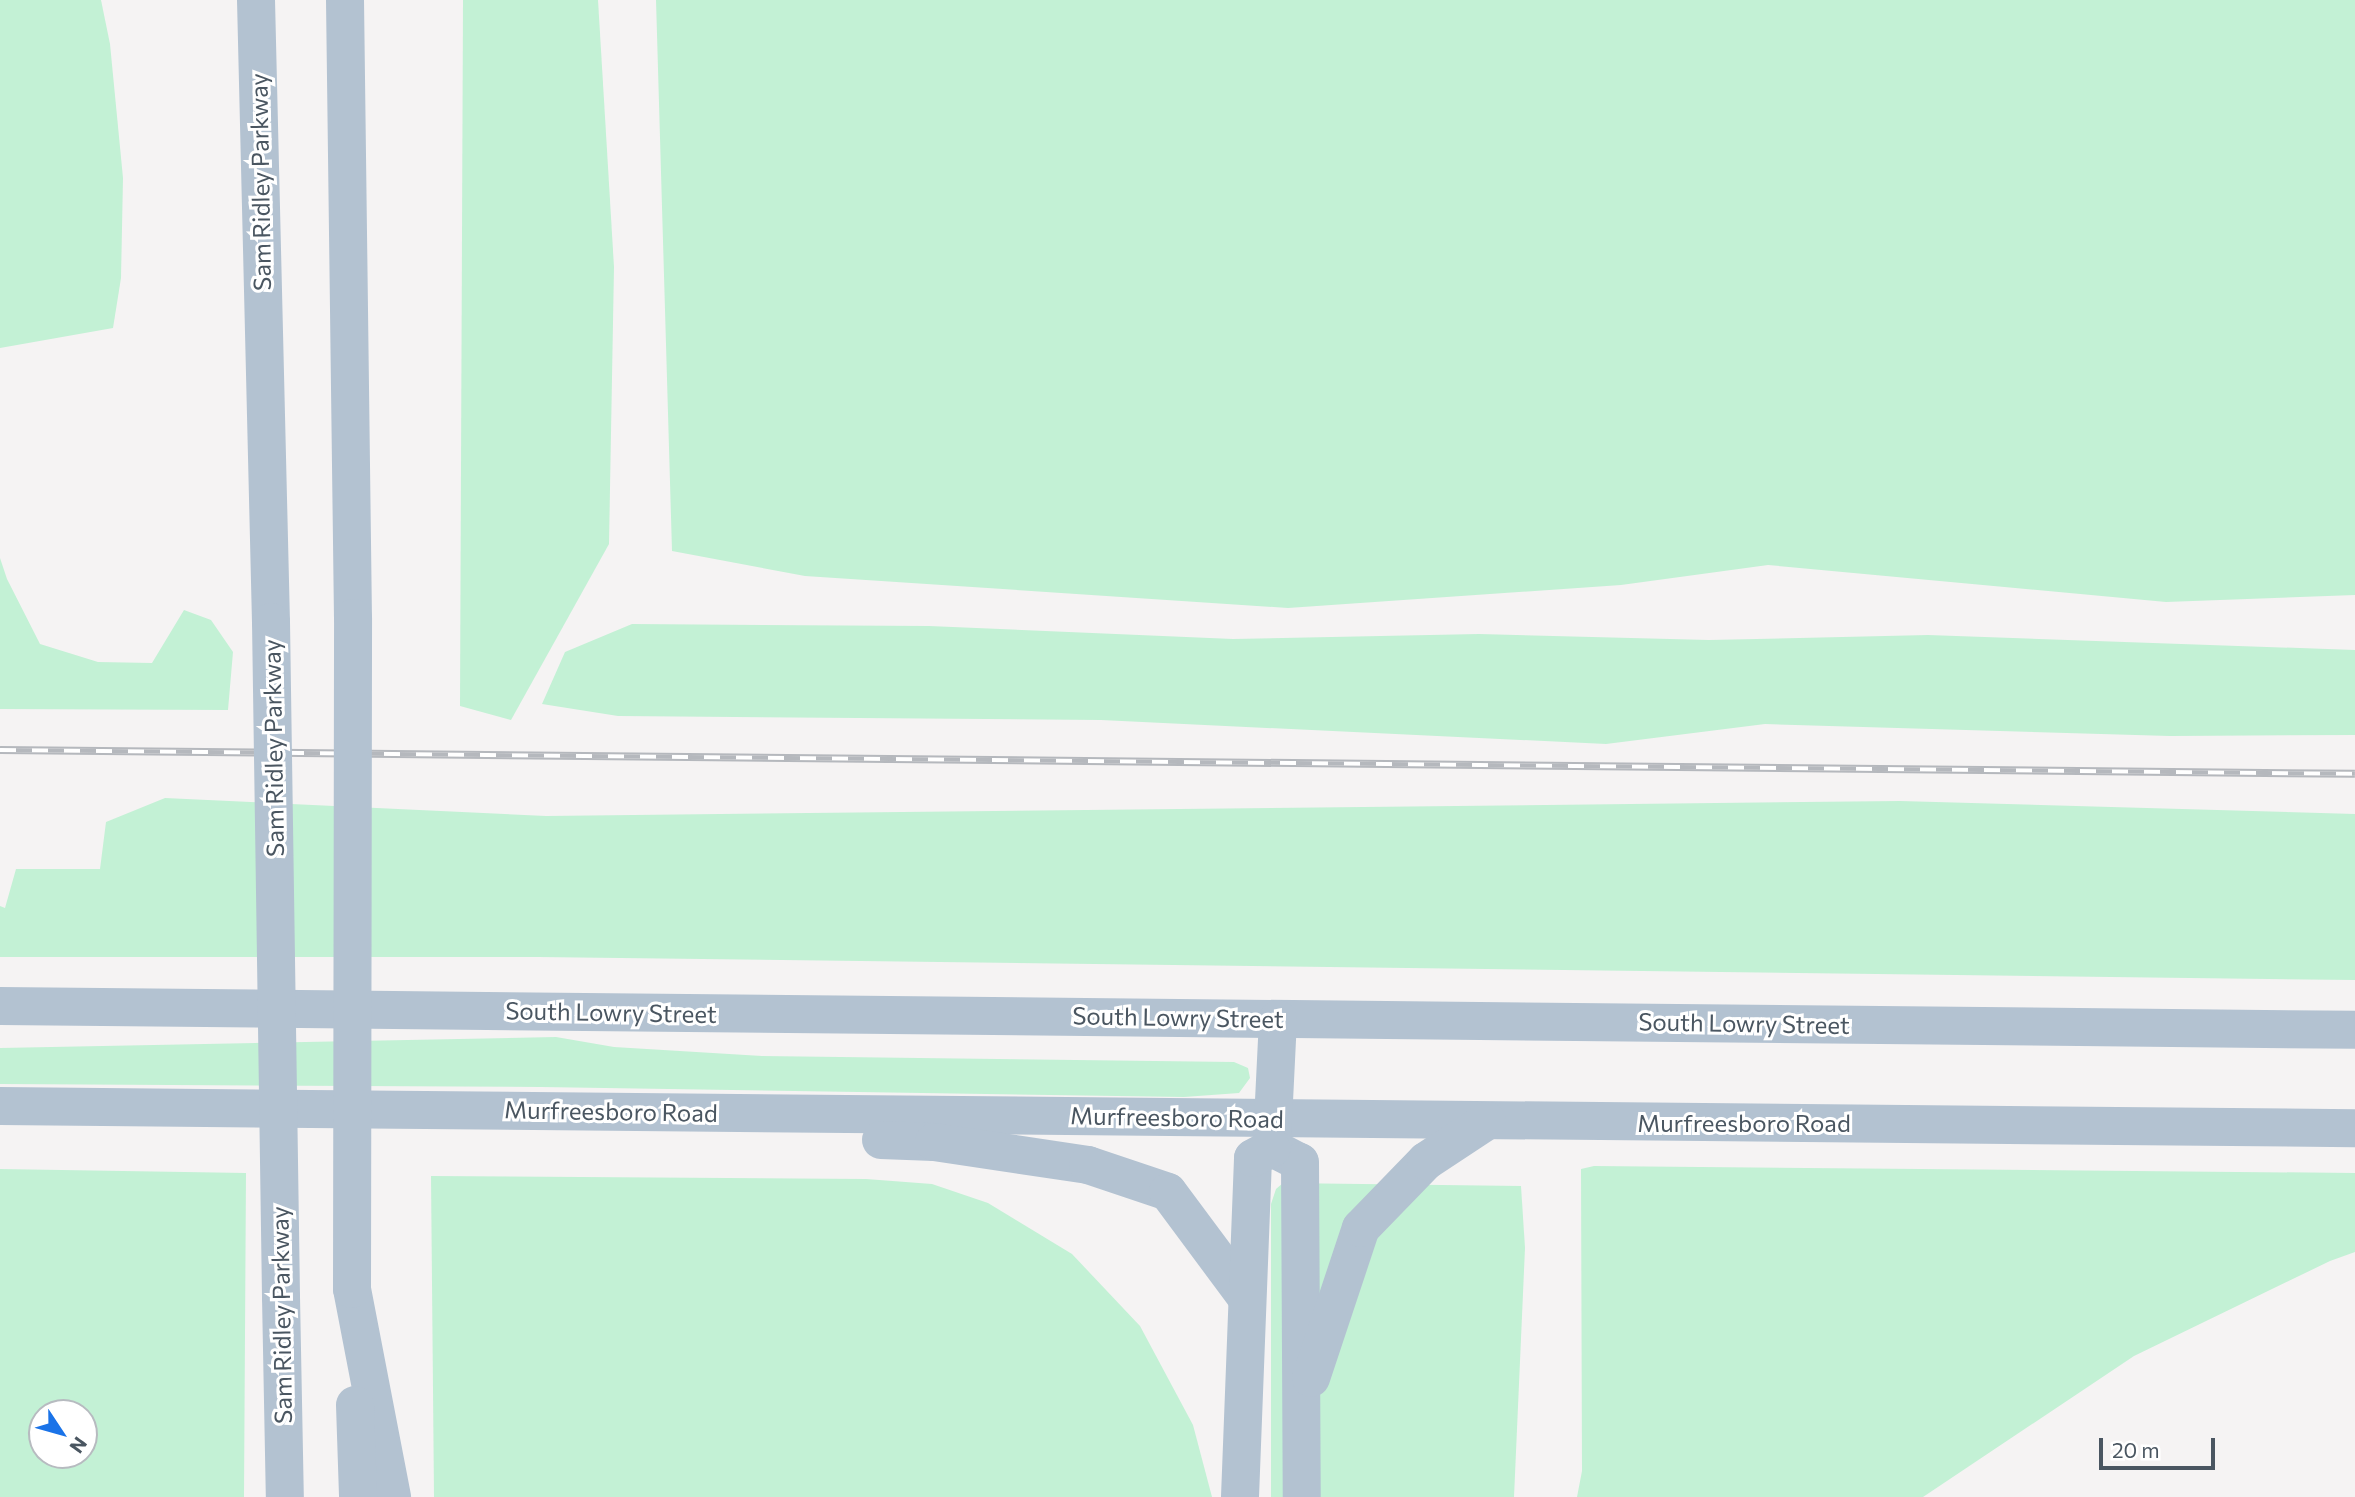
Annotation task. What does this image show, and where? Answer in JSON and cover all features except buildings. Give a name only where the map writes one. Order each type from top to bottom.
[{"type":"main road","name":"Sam Ridley Parkway","points":[[256,0],[271,622],[285,1497]]},
{"type":"main road","points":[[345,0],[353,618],[352,1289],[358,1497]]},
{"type":"main road","name":"South Lowry Street","points":[[0,1006],[2355,1030]]},
{"type":"main road","points":[[1240,1497],[1253,1158],[1272,1134],[1278,1019]]},
{"type":"main road","name":"Murfreesboro Road","points":[[0,1106],[743,1113],[1272,1134],[1488,1121],[2355,1128]]},
{"type":"main road","points":[[743,1113],[817,1137],[934,1142],[1088,1165],[1168,1192],[1246,1297]]},
{"type":"main road","points":[[1301,1406],[1361,1228],[1426,1161],[1488,1121]]},
{"type":"main road","points":[[1272,1134],[1300,1162],[1302,1497]]},
{"type":"main road","points":[[352,1289],[392,1497]]},
{"type":"green space","points":[[0,0],[101,0],[110,44],[123,178],[121,278],[113,328],[0,348]]},
{"type":"green space","points":[[463,0],[598,0],[614,267],[609,544],[511,720],[460,706]]},
{"type":"green space","points":[[656,0],[2355,0],[2355,595],[2166,602],[1768,565],[1621,585],[1288,608],[805,576],[672,551]]},
{"type":"green space","points":[[0,558],[7,579],[40,644],[98,662],[152,663],[184,610],[211,620],[233,652],[228,710],[0,709]]},
{"type":"green space","points":[[632,624],[929,626],[1233,639],[1479,634],[1709,640],[1928,635],[2355,650],[2355,735],[2170,736],[1765,724],[1606,744],[1101,720],[618,716],[542,704],[565,652]]},
{"type":"green space","points":[[165,798],[546,816],[1900,801],[2355,814],[2355,980],[538,957],[0,957],[0,906],[5,908],[16,869],[100,869],[106,822]]},
{"type":"green space","points":[[556,1037],[614,1047],[762,1056],[1234,1062],[1248,1068],[1250,1078],[1239,1093],[1184,1097],[541,1087],[0,1084],[0,1048]]},
{"type":"green space","points":[[1594,1166],[2355,1173],[2355,1252],[2330,1261],[2134,1356],[1923,1497],[1577,1497],[1582,1471],[1581,1169]]},
{"type":"green space","points":[[0,1169],[246,1173],[244,1497],[0,1497]]},
{"type":"green space","points":[[431,1176],[866,1179],[932,1184],[988,1203],[1072,1254],[1140,1326],[1193,1425],[1212,1497],[434,1497]]},
{"type":"green space","points":[[1283,1183],[1521,1186],[1525,1248],[1514,1497],[1271,1497],[1271,1204],[1276,1189]]},
{"type":"railway","points":[[0,750],[2355,774]]}]
